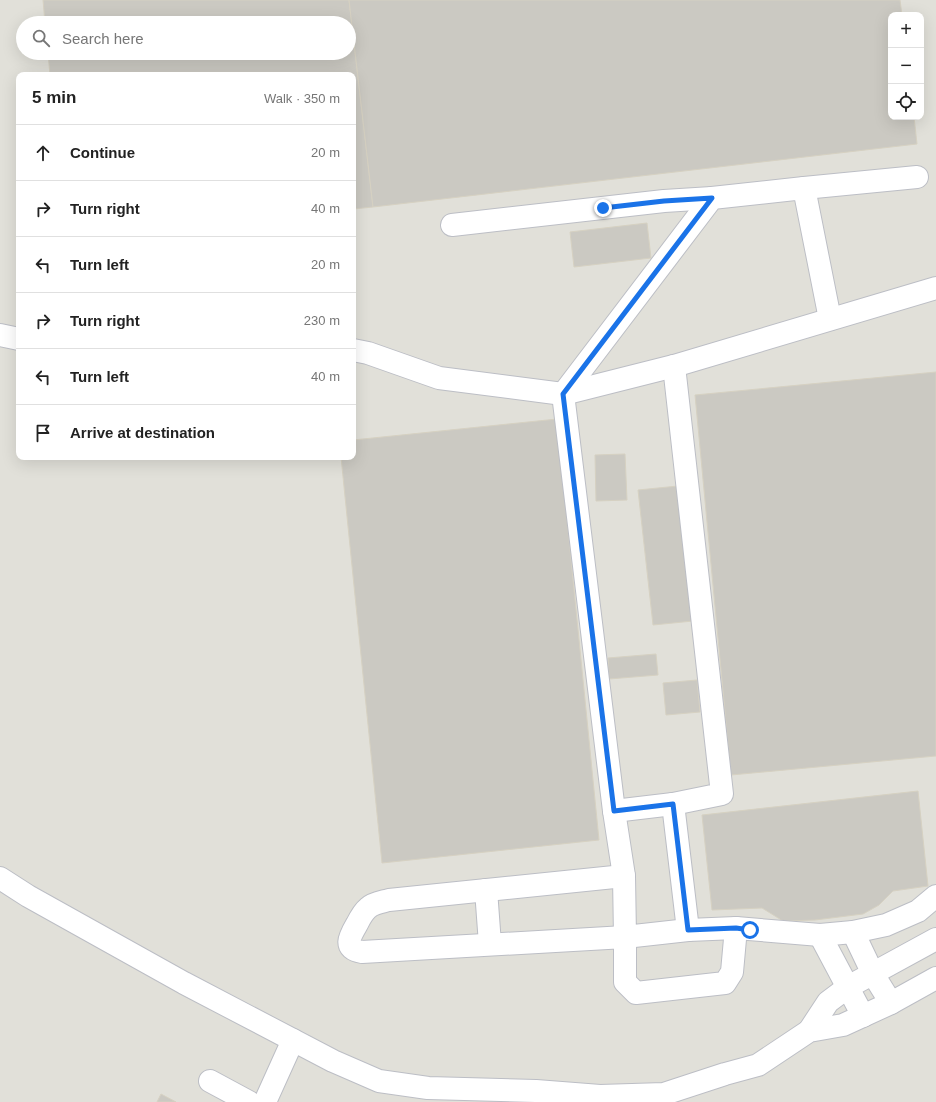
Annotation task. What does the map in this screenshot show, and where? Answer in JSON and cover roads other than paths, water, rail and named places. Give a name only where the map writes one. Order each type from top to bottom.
[{"type":"lane","points":[[452,225],[664,201],[712,198],[917,177]]},
{"type":"lane","points":[[804,188],[830,319]]},
{"type":"lane","points":[[712,198],[563,394],[614,811],[624,876],[625,982],[636,993],[725,983],[732,972],[736,928]]},
{"type":"lane","points":[[356,351],[439,378],[563,394],[674,366],[936,288]]},
{"type":"lane","points":[[0,335],[16,338]]},
{"type":"lane","points":[[614,811],[673,804],[722,794],[674,366]]},
{"type":"lane","points":[[673,804],[688,930]]},
{"type":"lane","points":[[624,876],[389,900],[372,905],[366,909],[350,935],[349,941],[351,947],[355,951],[362,952],[736,928],[820,935],[853,932],[886,925],[918,912],[936,896]]},
{"type":"lane","points":[[0,878],[28,896],[184,983],[333,1061],[380,1080],[428,1088],[536,1091],[600,1096],[663,1098],[725,1074],[758,1065],[809,1031],[828,1002],[848,987],[936,940]]},
{"type":"lane","points":[[486,890],[490,944]]},
{"type":"lane","points":[[853,932],[873,974],[892,1002]]},
{"type":"lane","points":[[820,935],[863,1016]]},
{"type":"lane","points":[[809,1031],[843,1025],[892,1002],[936,978]]},
{"type":"lane","points":[[265,1102],[293,1040]]},
{"type":"lane","points":[[210,1081],[249,1102]]}]
